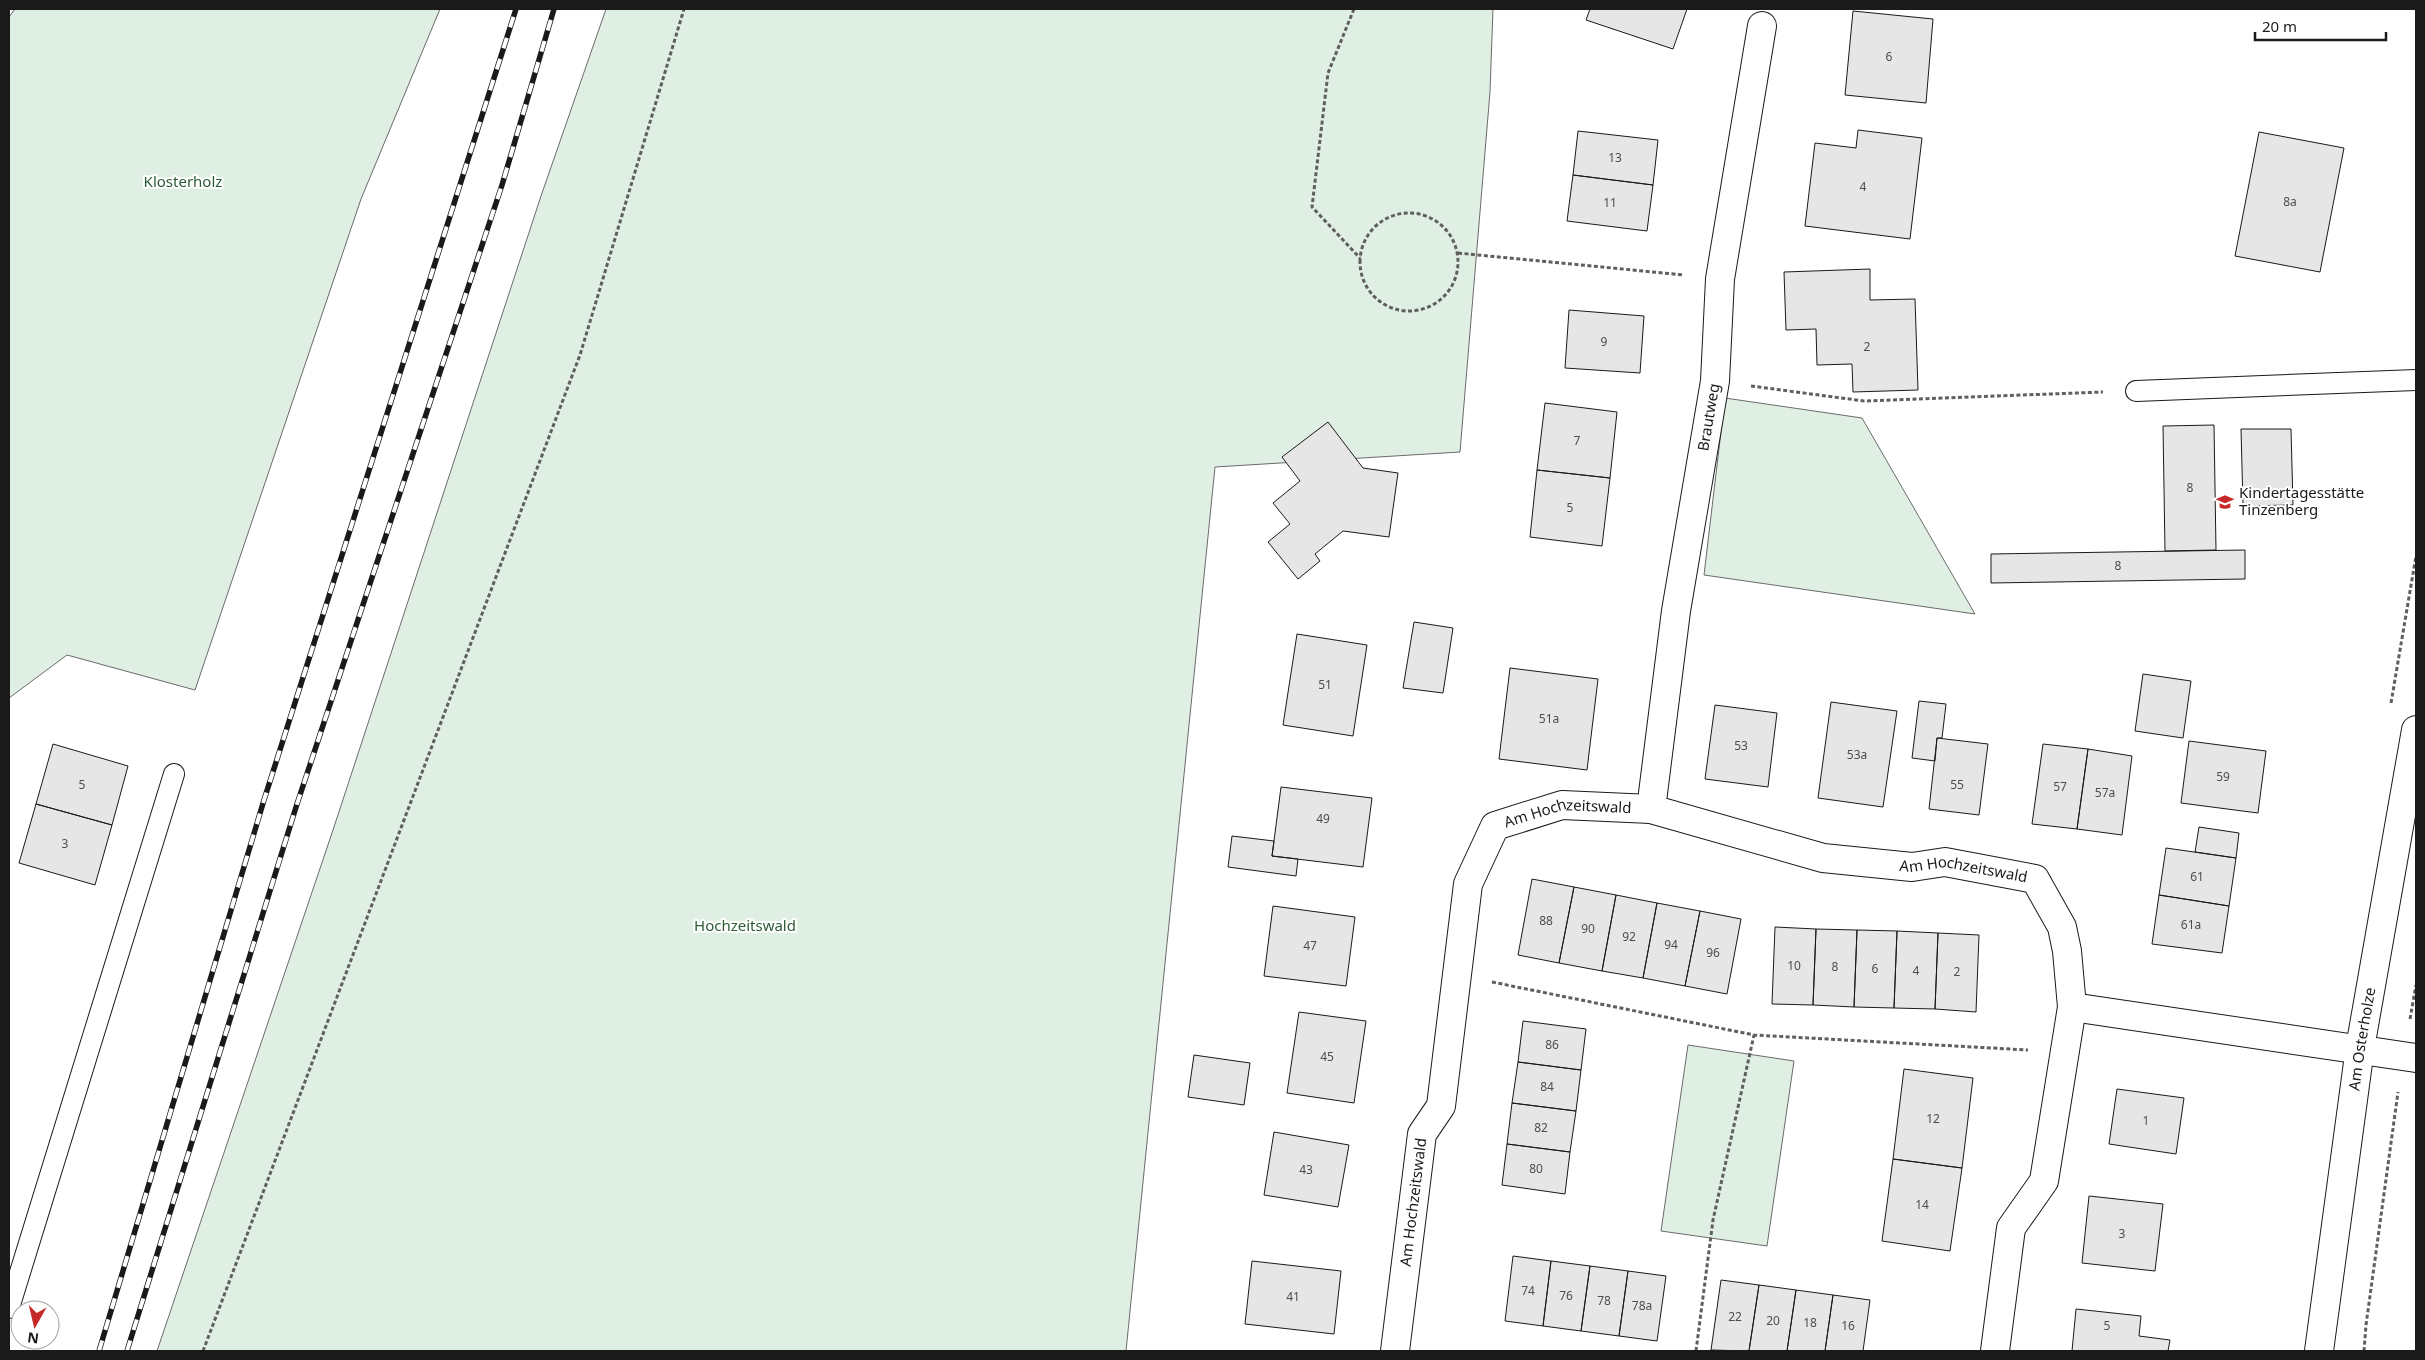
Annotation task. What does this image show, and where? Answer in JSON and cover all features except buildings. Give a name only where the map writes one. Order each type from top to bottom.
[{"type":"street","name":"Brautweg","points":[[1651,809],[1676,611],[1715,381],[1720,279],[1762,26]]},
{"type":"street","name":"Am Osterholze","points":[[2319,1351],[2360,1048],[2416,730]]},
{"type":"street","name":"Am Hochzeitswald","points":[[1395,1351],[1422,1134],[1441,1106],[1468,884],[1495,826],[1562,805],[1651,809],[1824,858],[1912,867],[1945,862],[2035,879],[2062,927],[2067,951],[2072,1008],[2044,1181],[2011,1228],[1995,1351]]},
{"type":"street","points":[[2072,1008],[2410,1056]]},
{"type":"lane","points":[[2136,391],[2416,380]]},
{"type":"lane","points":[[9,1308],[174,774]]},
{"type":"path","points":[[203,1351],[580,355],[684,9]]},
{"type":"path","points":[[1354,9],[1328,73],[1312,206],[1360,258]]},
{"type":"path","points":[[1401,213],[1418,213],[1434,219],[1447,231],[1458,254],[1458,270],[1452,286],[1441,300],[1426,308],[1410,311],[1397,310],[1381,302],[1369,290],[1362,275],[1360,258],[1364,241],[1374,227],[1385,219],[1401,213]]},
{"type":"path","points":[[1458,254],[1720,279]]},
{"type":"path","points":[[1715,381],[1864,401],[2136,391]]},
{"type":"path","points":[[1457,975],[1754,1035],[2064,1052]]},
{"type":"path","points":[[2364,1351],[2366,1325],[2410,1056],[2416,985]]},
{"type":"path","points":[[1696,1351],[1713,1220],[1754,1035]]},
{"type":"green space","name":"Klosterholz","points":[[15,9],[440,9],[361,199],[195,690],[67,655],[9,698],[9,17]]},
{"type":"green space","name":"Hochzeitswald","points":[[606,9],[1493,9],[1490,92],[1460,452],[1215,467],[1126,1351],[157,1351],[333,830],[541,196]]},
{"type":"green space","points":[[1725,398],[1862,418],[1975,614],[1704,575]]},
{"type":"green space","points":[[1688,1045],[1794,1061],[1767,1246],[1661,1231]]},
{"type":"railway","points":[[99,1351],[264,800],[516,9]]},
{"type":"railway","points":[[127,1351],[297,804],[502,185],[554,9]]},
{"type":"place","name":"Kindertagesstätte Tinzenberg","points":[[2225,502]]}]
